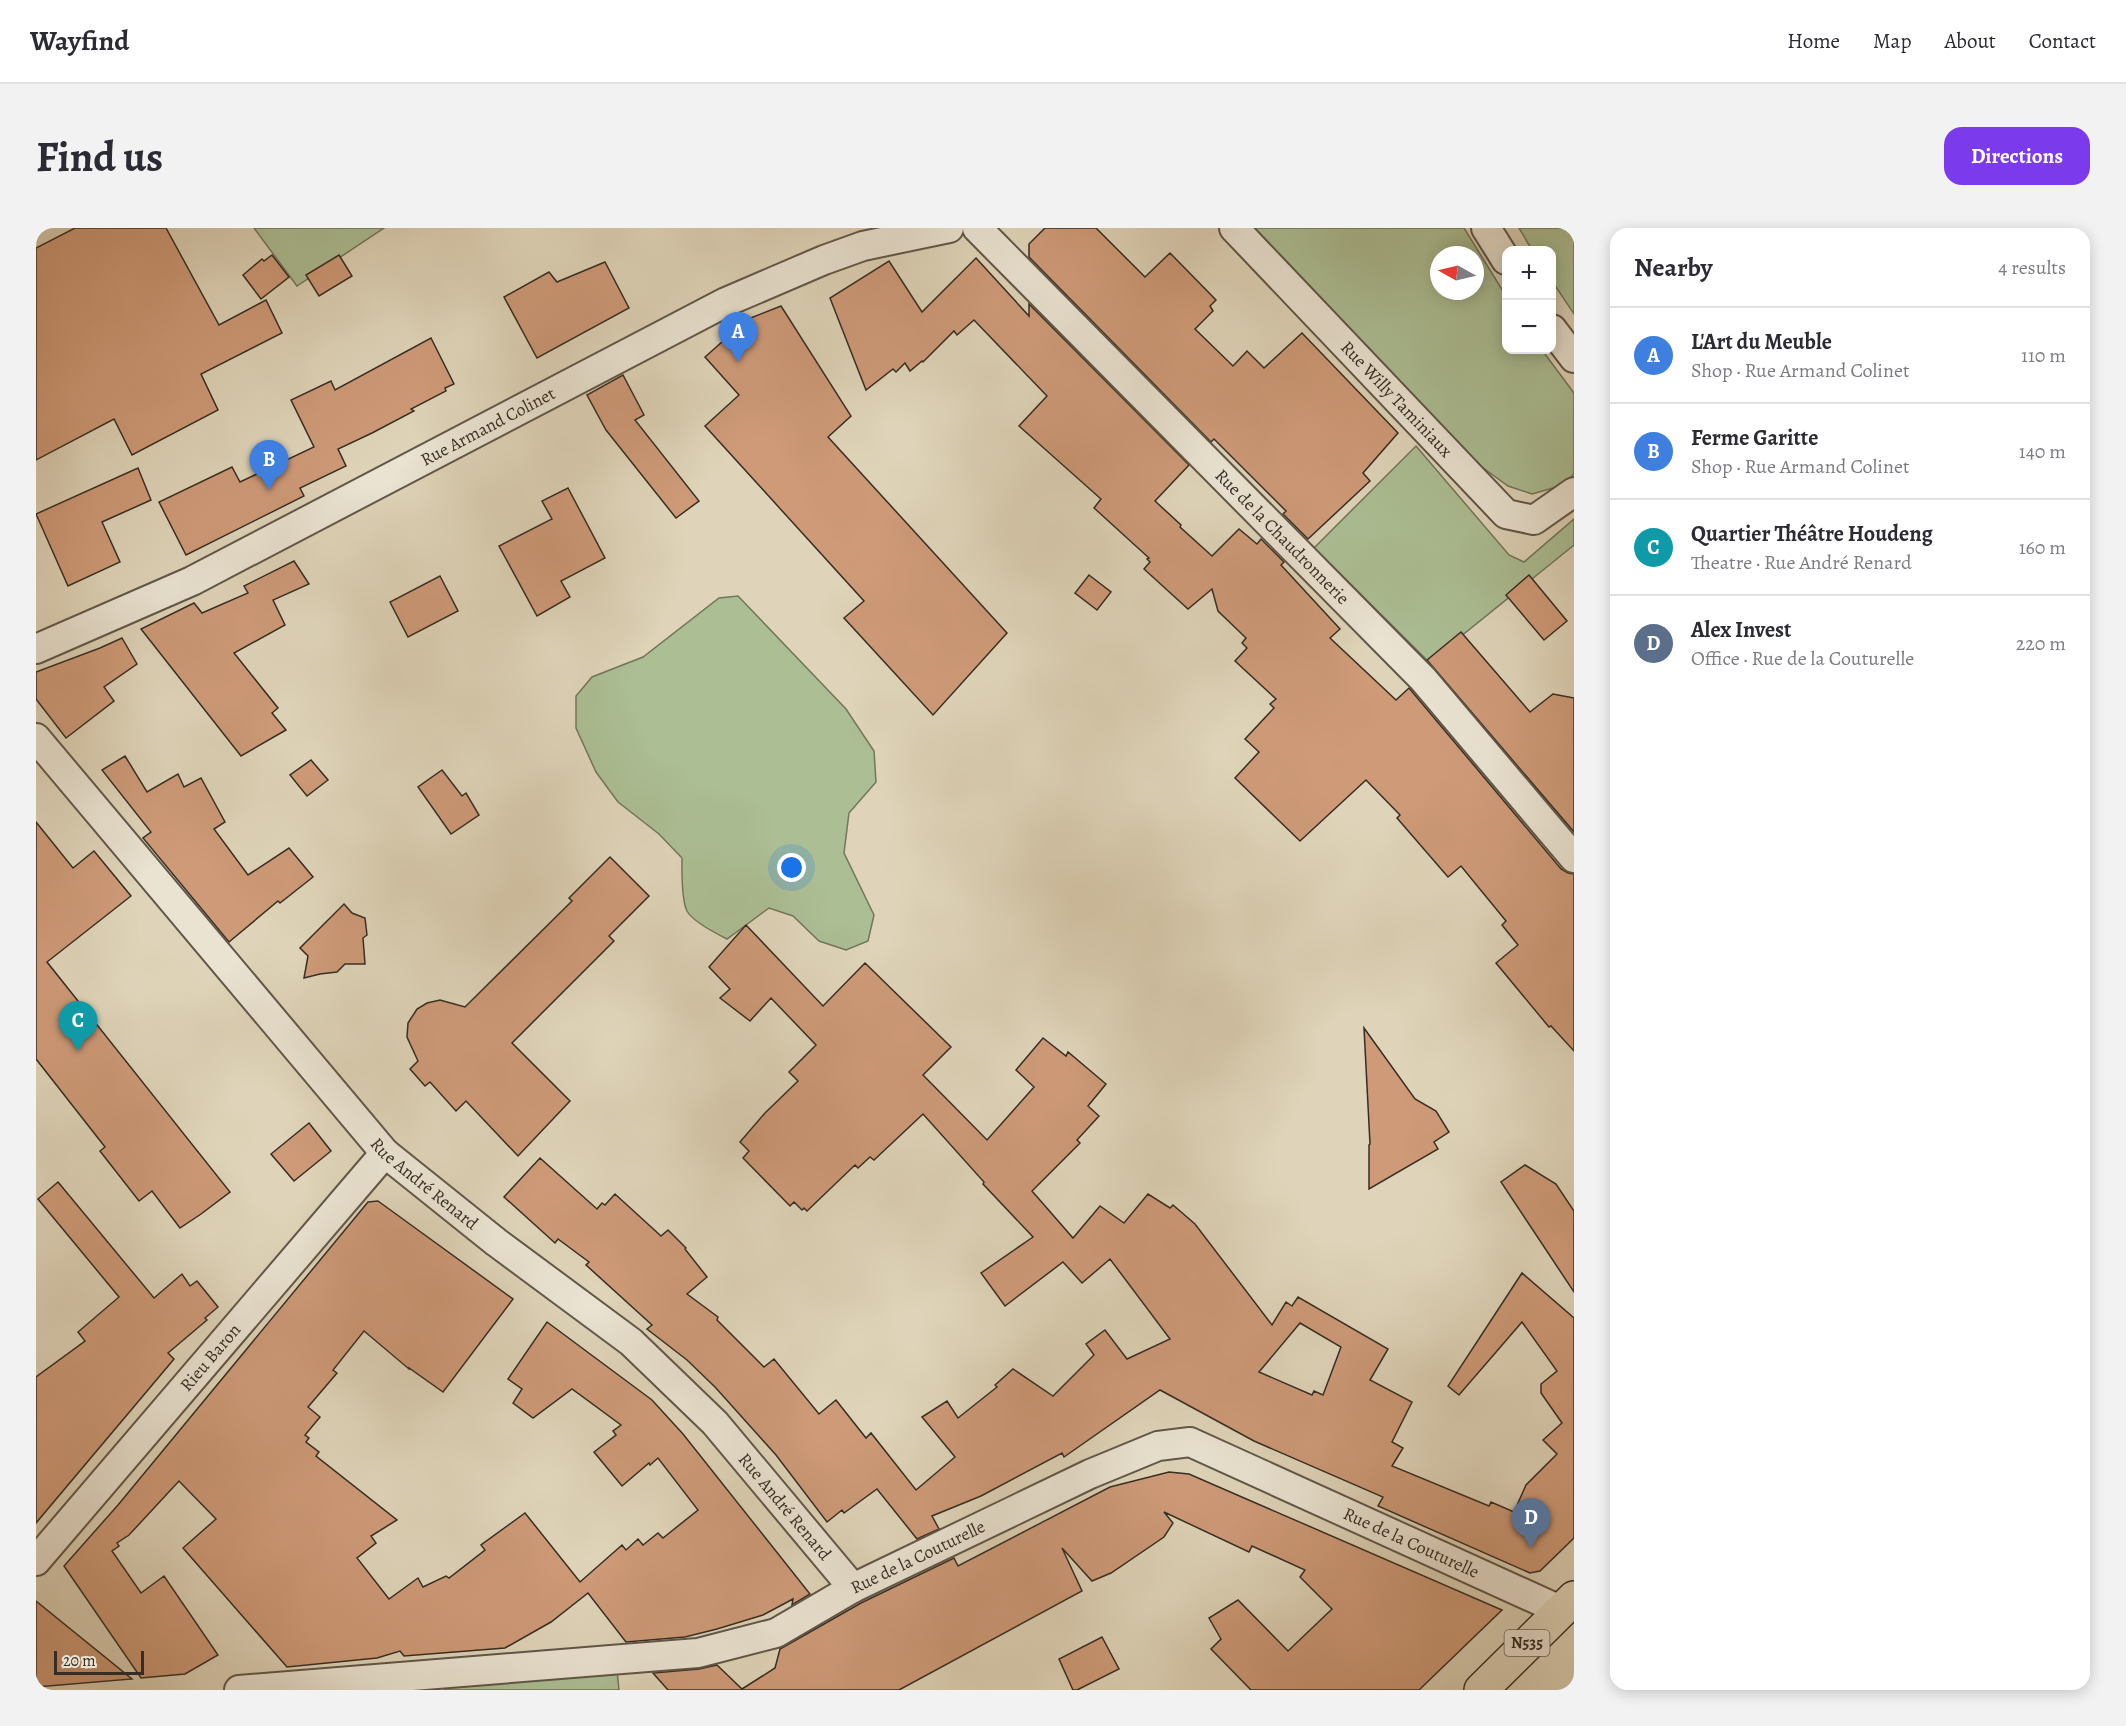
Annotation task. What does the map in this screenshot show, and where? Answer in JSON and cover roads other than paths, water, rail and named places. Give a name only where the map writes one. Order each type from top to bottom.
[{"type":"main road","name":"N535","points":[[1481,1690],[1567,1604]]},
{"type":"street","name":"Rue Armand Colinet","points":[[36,649],[192,580],[726,302],[863,246],[949,228]]},
{"type":"street","name":"Rue de la Chaudronnerie","points":[[977,228],[1423,679],[1574,858]]},
{"type":"street","name":"Rue Willy Taminiaux","points":[[1234,228],[1506,514],[1534,520],[1574,492]]},
{"type":"street","points":[[1486,228],[1502,254]]},
{"type":"street","points":[[1556,335],[1574,358]]},
{"type":"street","name":"Rue André Renard","points":[[36,738],[385,1153],[496,1242],[631,1342],[715,1423],[853,1588]]},
{"type":"street","name":"Rieu Baron","points":[[36,1561],[385,1153]]},
{"type":"street","name":"Rue de la Couturelle","points":[[239,1690],[698,1653],[776,1632],[853,1588],[1090,1474],[1158,1446],[1190,1442],[1567,1604]]},
{"type":"place","name":"L'Art du Meuble","points":[[738,362]]},
{"type":"place","name":"Ferme Garitte","points":[[269,490]]},
{"type":"place","name":"Quartier Théâtre Houdeng","points":[[78,1051]]},
{"type":"place","name":"Alex Invest","points":[[1531,1548]]}]
